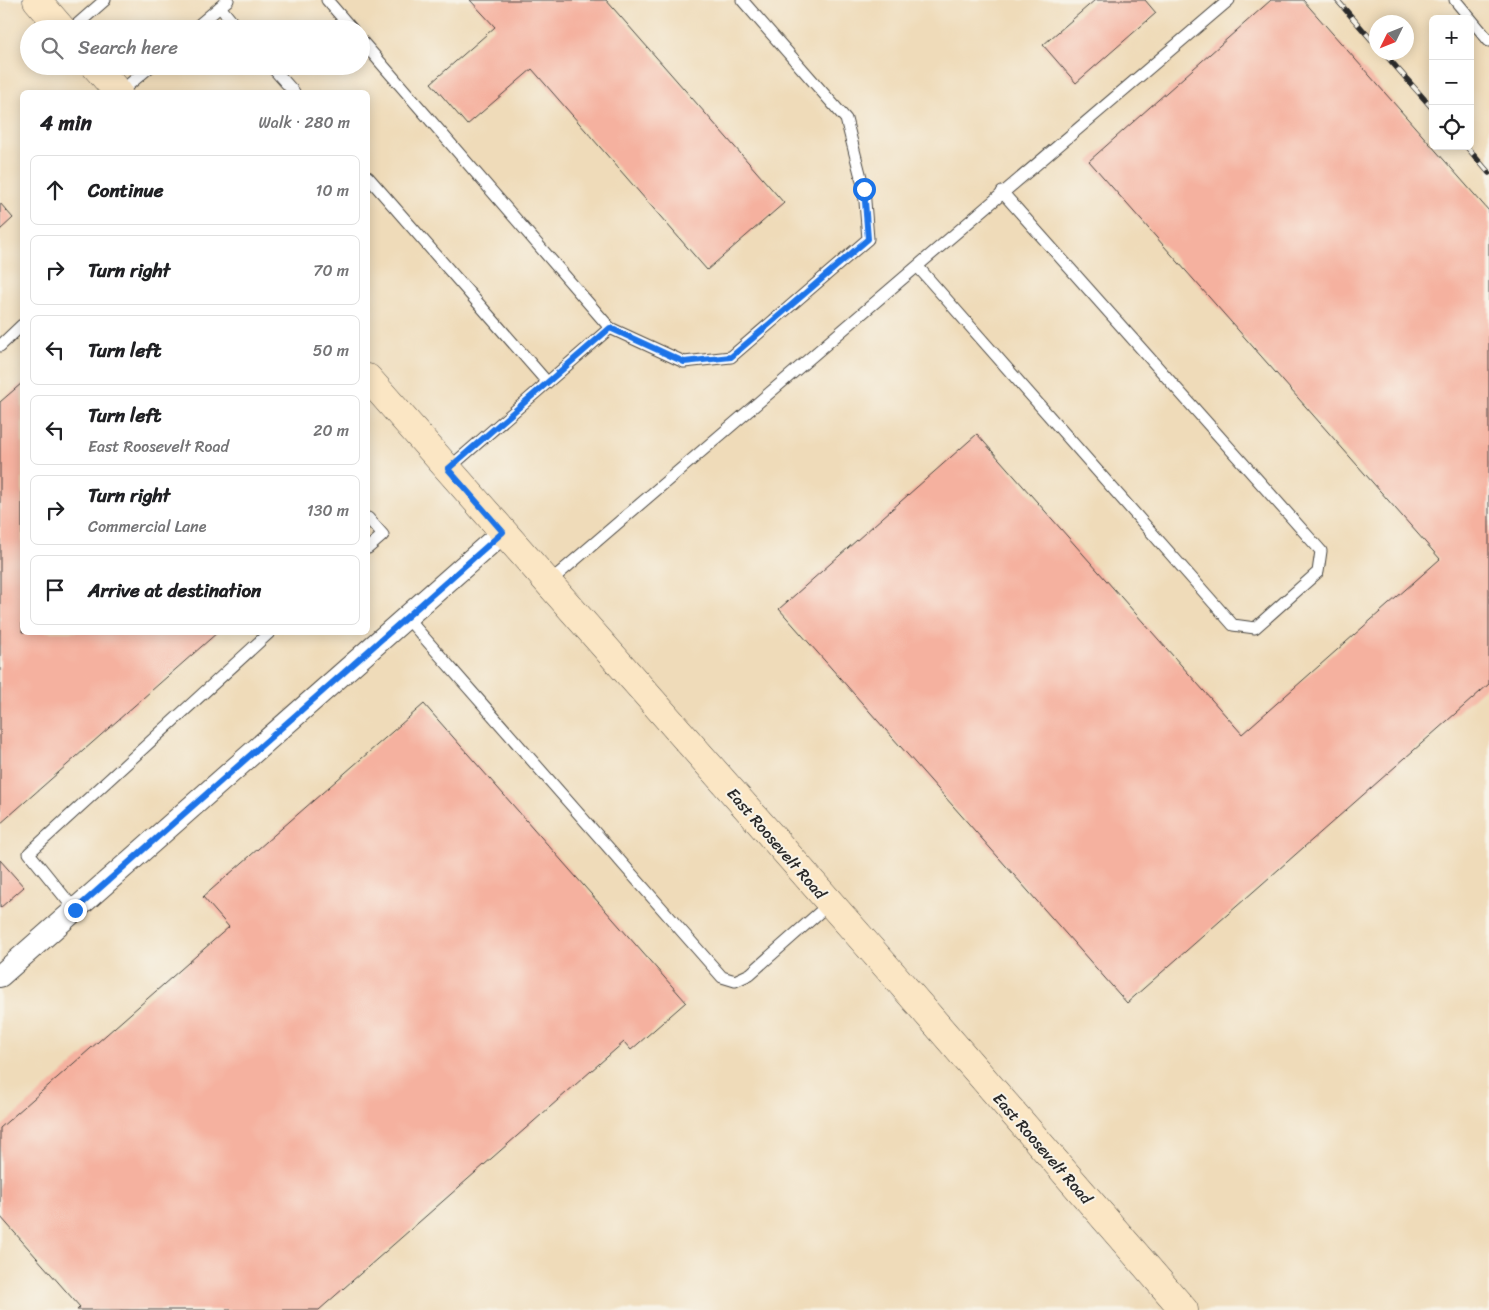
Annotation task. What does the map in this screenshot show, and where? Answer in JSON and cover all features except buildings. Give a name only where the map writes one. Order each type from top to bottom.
[{"type":"main road","points":[[37,0],[54,20]]},
{"type":"main road","points":[[103,75],[117,90]]},
{"type":"main road","name":"East Roosevelt Road","points":[[370,380],[830,903],[1184,1310]]},
{"type":"street","points":[[0,976],[503,532]]},
{"type":"lane","points":[[82,20],[105,0]]},
{"type":"lane","points":[[327,0],[344,20]]},
{"type":"lane","points":[[370,50],[610,328],[684,362],[731,357],[868,239],[864,189],[846,119],[742,0]]},
{"type":"lane","points":[[548,583],[918,267],[1002,192],[1229,0]]},
{"type":"lane","points":[[1455,0],[1489,41]]},
{"type":"lane","points":[[205,20],[224,4],[233,20]]},
{"type":"lane","points":[[121,90],[140,75]]},
{"type":"lane","points":[[279,75],[292,90]]},
{"type":"lane","points":[[370,178],[547,382]]},
{"type":"lane","points":[[918,267],[1233,625],[1255,628],[1318,572],[1321,551],[1002,192]]},
{"type":"lane","points":[[0,346],[20,327]]},
{"type":"lane","points":[[448,469],[610,328]]},
{"type":"lane","points":[[370,520],[383,535],[370,546]]},
{"type":"lane","points":[[406,618],[722,977],[735,981],[750,974],[830,903]]},
{"type":"lane","points":[[75,910],[29,853],[267,635]]},
{"type":"railway","points":[[1337,0],[1369,37]]},
{"type":"railway","points":[[1390,60],[1429,105]]},
{"type":"railway","points":[[1469,150],[1489,173]]},
{"type":"route","points":[[75,910],[503,532],[448,469],[610,328],[684,362],[731,357],[868,239],[864,189]]}]
